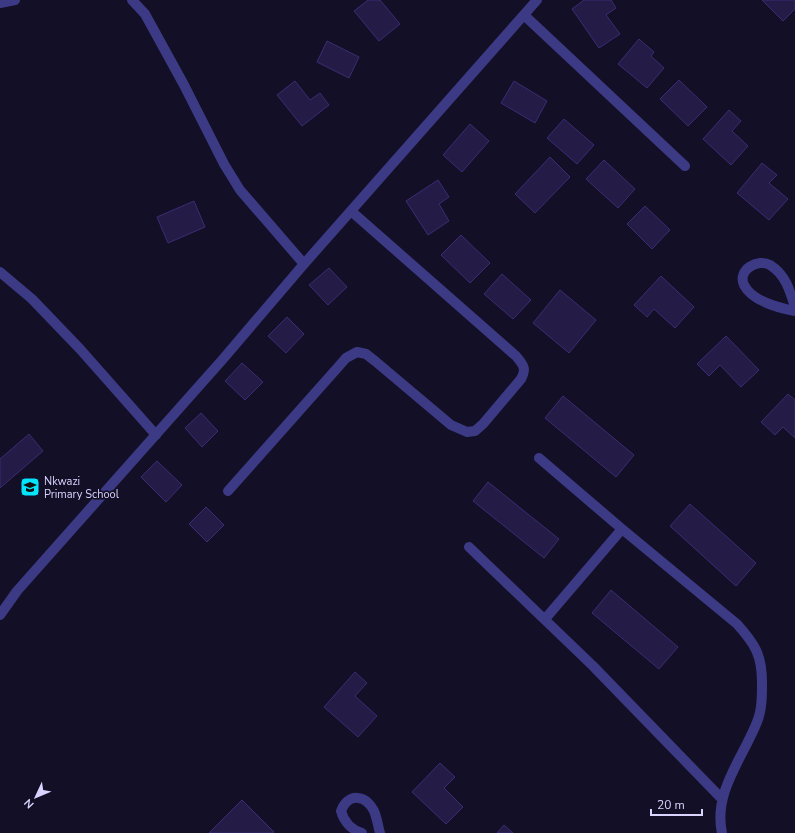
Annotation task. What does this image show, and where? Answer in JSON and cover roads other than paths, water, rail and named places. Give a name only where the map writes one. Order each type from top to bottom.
[{"type":"street","points":[[0,3],[15,0]]},
{"type":"street","points":[[132,0],[145,14],[184,85],[224,164],[248,200],[304,264]]},
{"type":"street","points":[[0,615],[17,591],[538,0]]},
{"type":"street","points":[[524,15],[685,166]]},
{"type":"street","points":[[228,491],[346,358],[357,352],[366,354],[451,425],[467,432],[475,431],[483,424],[521,379],[524,373],[524,368],[516,356],[351,211]]},
{"type":"street","points":[[795,306],[788,285],[780,273],[770,265],[762,262],[754,264],[747,269],[743,277],[743,284],[748,290],[770,304],[795,311]]},
{"type":"street","points":[[0,272],[32,299],[75,344],[156,435]]},
{"type":"street","points":[[539,458],[737,624],[752,641],[760,658],[762,698],[758,721],[733,771],[722,799],[720,828],[722,833]]},
{"type":"street","points":[[545,619],[622,529]]},
{"type":"street","points":[[469,547],[545,619],[722,799]]},
{"type":"street","points":[[362,833],[349,826],[344,819],[341,811],[343,805],[349,799],[357,797],[366,801],[373,810],[378,822],[380,833]]},
{"type":"place","name":"Nkwazi Primary School","points":[[30,487]]}]
